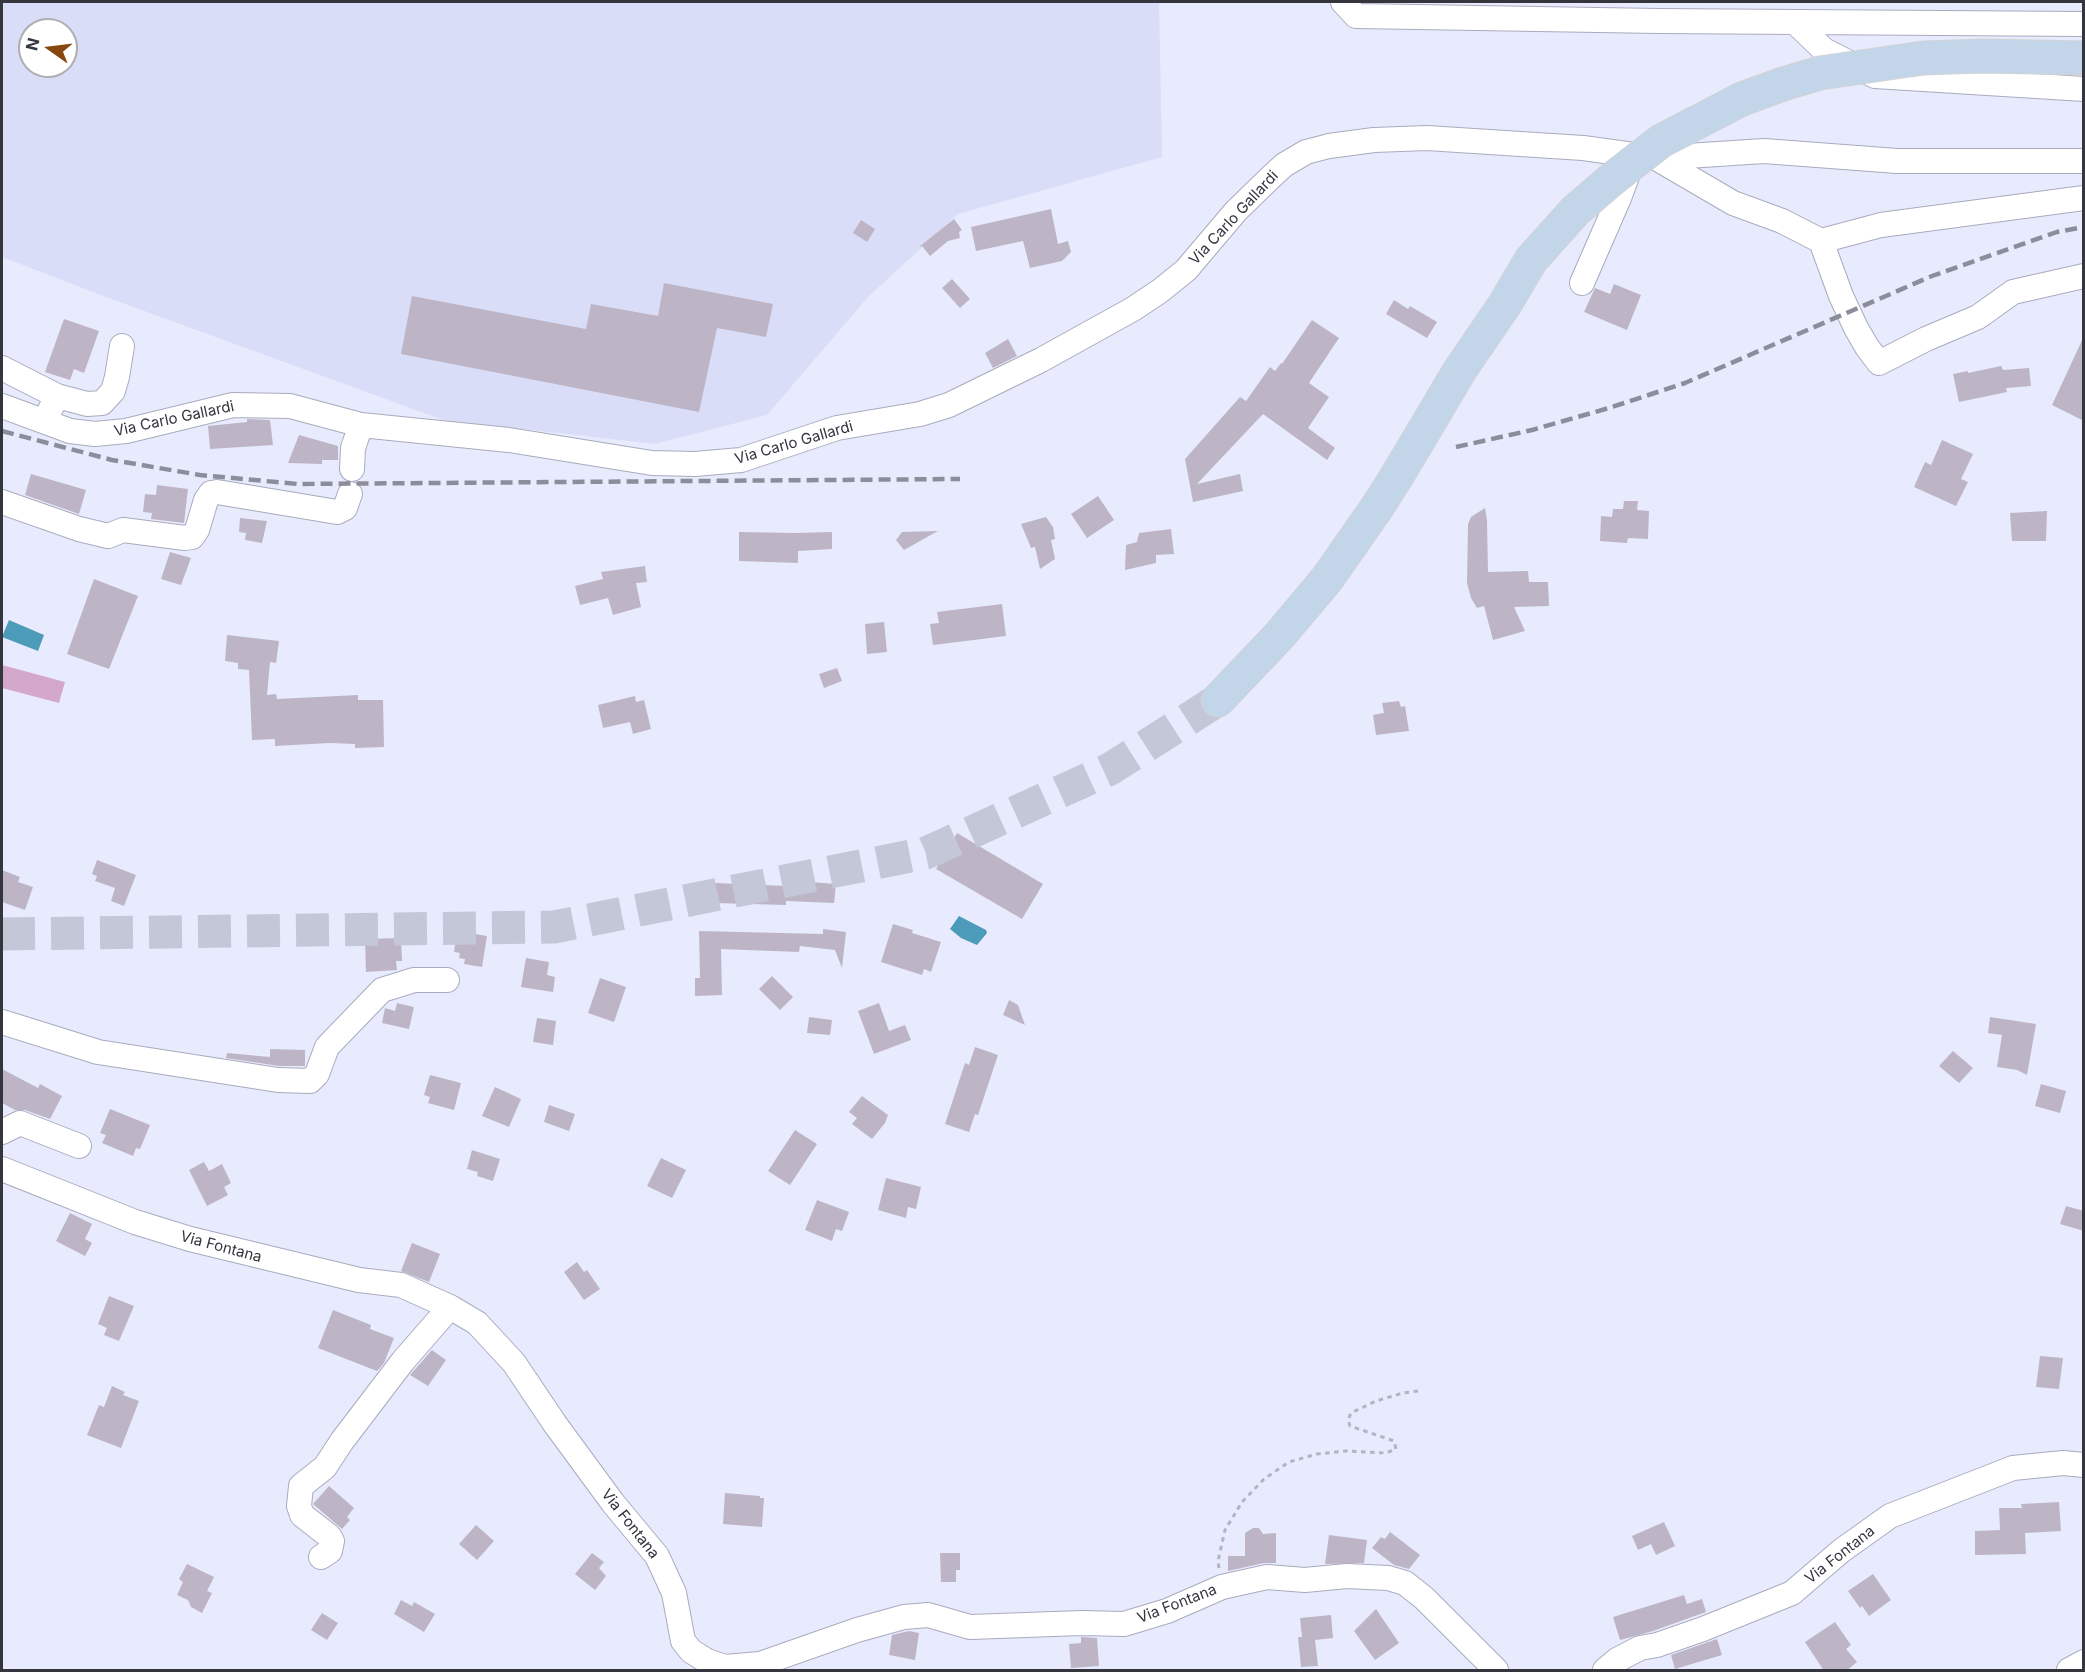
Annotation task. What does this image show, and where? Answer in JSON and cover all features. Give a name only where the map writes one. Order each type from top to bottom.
[{"type":"highway","points":[[1218,700],[1279,636],[1327,579],[1378,506],[1460,370],[1505,304],[1531,260],[1575,211],[1611,180],[1672,135],[1742,99],[1820,73],[1923,58],[1983,56],[2084,58]]},
{"type":"street","points":[[1343,2],[1356,16],[2084,24]]},
{"type":"street","points":[[1795,22],[1824,50],[1875,76],[2084,89]]},
{"type":"street","name":"Via Carlo Gallardi","points":[[2,406],[70,431],[95,434],[126,431],[233,405],[290,406],[361,425],[509,440],[652,463],[695,464],[741,460],[837,428],[920,414],[949,405],[1041,360],[1133,309],[1160,291],[1186,270],[1260,186],[1284,165],[1306,153],[1329,146],[1374,140],[1427,138],[1583,147],[1645,156]]},
{"type":"street","points":[[1645,156],[1764,151],[1897,161],[2084,161]]},
{"type":"street","points":[[1645,156],[1733,203],[1782,221],[1821,241],[1856,328],[1879,363],[1926,339],[1978,317],[2013,292],[2084,276]]},
{"type":"street","points":[[1582,283],[1619,198],[1645,156]]},
{"type":"street","points":[[1821,241],[1881,225],[2084,198]]},
{"type":"street","points":[[2,368],[57,396],[87,404],[102,403],[115,384],[122,346]]},
{"type":"street","points":[[44,423],[57,396]]},
{"type":"street","points":[[352,469],[353,448],[361,425]]},
{"type":"street","points":[[2,502],[79,529],[108,536],[123,530],[185,538],[192,537],[197,530],[206,500],[211,494],[217,492],[337,512],[345,508],[350,494]]},
{"type":"street","points":[[2,1022],[98,1052],[278,1080],[310,1081],[317,1074],[327,1047],[382,990],[414,980],[447,980]]},
{"type":"street","points":[[2,1132],[20,1123],[79,1146]]},
{"type":"street","name":"Via Fontana","points":[[2,1169],[135,1222],[189,1239],[359,1280],[401,1285],[450,1307],[477,1323],[514,1363],[613,1503],[657,1556],[674,1593],[683,1641],[691,1651],[707,1661],[725,1667],[760,1664],[857,1630],[904,1617],[928,1615],[970,1627],[1082,1623],[1125,1624],[1167,1611],[1222,1587],[1267,1577],[1305,1580],[1347,1576],[1388,1578],[1405,1583],[1424,1598],[1496,1671]]},
{"type":"street","points":[[321,1557],[330,1551],[332,1540],[302,1515],[299,1506],[301,1486],[325,1467],[403,1361],[450,1307]]},
{"type":"street","name":"Via Fontana","points":[[1605,1671],[1617,1660],[1640,1648],[1657,1645],[1703,1629],[1792,1593],[1841,1551],[1890,1516],[2013,1468],[2063,1463],[2084,1465]]},
{"type":"street","points":[[2069,1671],[2084,1662]]},
{"type":"path","points":[[1222,1587],[1218,1561],[1225,1530],[1242,1502],[1264,1479],[1289,1462],[1317,1454],[1346,1451],[1386,1453],[1396,1449],[1394,1441],[1350,1426],[1348,1420],[1351,1413],[1376,1401],[1418,1391]]},
{"type":"shaded area","points":[[2,2],[1159,2],[1162,157],[958,214],[868,297],[767,415],[655,444],[443,420],[2,257]]},
{"type":"shaded area","points":[[2,665],[65,682],[59,703],[2,688]]},
{"type":"water","points":[[9,620],[44,635],[38,651],[2,637]]},
{"type":"water","points":[[959,916],[986,930],[987,933],[977,945],[961,938],[950,929]]},
{"type":"building","points":[[1051,209],[1058,244],[1068,241],[1071,252],[1062,261],[1030,268],[1023,241],[976,251],[971,227]]},
{"type":"building","points":[[954,219],[962,230],[959,232],[960,238],[948,241],[930,256],[922,246],[919,247]]},
{"type":"building","points":[[861,220],[875,229],[867,242],[853,233]]},
{"type":"building","points":[[952,279],[970,299],[960,308],[942,288]]},
{"type":"building","points":[[664,283],[773,304],[766,337],[717,328],[699,412],[401,354],[412,296],[586,329],[591,304],[658,316]]},
{"type":"building","points":[[1614,284],[1641,295],[1627,330],[1584,312],[1595,288],[1610,294]]},
{"type":"building","points":[[1394,300],[1408,309],[1410,306],[1437,322],[1427,338],[1386,314]]},
{"type":"building","points":[[64,319],[99,331],[84,373],[74,369],[70,380],[45,372]]},
{"type":"building","points":[[1312,320],[1339,338],[1309,383],[1329,397],[1308,428],[1335,448],[1327,460],[1263,414],[1197,484],[1240,474],[1243,491],[1193,502],[1185,459],[1240,397],[1246,401],[1270,367],[1275,371],[1282,364]]},
{"type":"building","points":[[2084,336],[2084,421],[2052,405]]},
{"type":"building","points":[[1008,339],[1017,356],[993,368],[985,353]]},
{"type":"building","points":[[2001,366],[2003,370],[2029,368],[2031,386],[2006,388],[2007,392],[1959,402],[1953,374]]},
{"type":"building","points":[[247,419],[270,420],[273,445],[210,449],[208,426],[247,422]]},
{"type":"building","points":[[299,435],[338,446],[338,460],[322,460],[322,464],[288,463]]},
{"type":"building","points":[[1942,440],[1973,454],[1961,479],[1968,482],[1956,506],[1914,487],[1925,462],[1931,465]]},
{"type":"building","points":[[31,474],[86,490],[79,514],[25,495]]},
{"type":"building","points":[[157,485],[188,489],[184,523],[151,519],[152,513],[143,512],[145,494],[156,495]]},
{"type":"building","points":[[1098,496],[1114,520],[1087,538],[1071,514]]},
{"type":"building","points":[[1624,501],[1638,501],[1637,510],[1649,511],[1648,539],[1628,538],[1627,543],[1600,541],[1601,516],[1612,517],[1613,509],[1623,509]]},
{"type":"building","points":[[1485,508],[1488,572],[1528,571],[1529,582],[1548,582],[1549,606],[1514,607],[1525,631],[1493,640],[1484,606],[1477,608],[1471,598],[1467,583],[1468,524],[1471,517]]},
{"type":"building","points":[[2047,511],[2046,541],[2012,541],[2010,513]]},
{"type":"building","points":[[1046,517],[1053,527],[1055,539],[1051,540],[1055,559],[1040,569],[1035,547],[1031,548],[1021,524]]},
{"type":"building","points":[[240,518],[267,521],[262,543],[245,540],[246,533],[239,532]]},
{"type":"building","points":[[1171,529],[1174,554],[1156,555],[1156,563],[1125,570],[1126,545],[1137,542],[1139,533]]},
{"type":"building","points":[[938,531],[904,550],[896,540],[902,532]]},
{"type":"building","points":[[739,532],[832,532],[832,549],[798,551],[798,563],[739,561]]},
{"type":"building","points":[[170,552],[191,558],[181,585],[161,579]]},
{"type":"building","points":[[645,566],[647,582],[636,583],[641,607],[613,615],[608,598],[580,605],[575,586],[603,579],[601,572]]},
{"type":"building","points":[[94,579],[138,596],[109,669],[67,654]]},
{"type":"building","points":[[1002,604],[1006,636],[933,645],[930,624],[939,623],[937,612]]},
{"type":"building","points":[[884,622],[887,652],[867,654],[865,624]]},
{"type":"building","points":[[227,635],[279,641],[276,663],[270,662],[267,695],[276,694],[277,699],[358,695],[358,700],[383,700],[384,747],[355,748],[355,744],[330,743],[275,746],[275,739],[252,740],[249,670],[238,669],[238,663],[225,661]]},
{"type":"building","points":[[837,668],[842,681],[824,688],[819,674]]},
{"type":"building","points":[[635,696],[636,702],[644,700],[651,729],[633,734],[630,722],[603,728],[598,705]]},
{"type":"building","points":[[1399,701],[1401,707],[1405,706],[1409,731],[1376,735],[1373,715],[1384,713],[1382,703]]},
{"type":"building","points":[[957,833],[1043,884],[1022,919],[936,869]]},
{"type":"building","points":[[97,860],[136,875],[124,906],[111,901],[115,888],[95,881],[97,876],[92,874]]},
{"type":"building","points":[[2,870],[20,877],[18,882],[33,887],[25,910],[2,902]]},
{"type":"building","points":[[811,882],[836,884],[834,903],[786,901],[786,905],[715,903],[715,883],[810,887]]},
{"type":"building","points":[[893,924],[941,942],[931,972],[924,969],[922,975],[881,962]]},
{"type":"building","points":[[823,929],[846,932],[842,968],[835,950],[800,946],[799,952],[721,949],[722,995],[695,996],[695,978],[700,978],[699,931],[823,934]]},
{"type":"building","points":[[457,931],[487,936],[482,967],[464,964],[465,959],[459,958],[460,953],[454,952]]},
{"type":"building","points":[[401,938],[402,961],[396,961],[397,970],[366,972],[365,939]]},
{"type":"building","points":[[526,958],[549,962],[547,975],[555,977],[553,992],[521,987]]},
{"type":"building","points":[[772,976],[793,997],[780,1010],[759,989]]},
{"type":"building","points":[[600,978],[626,987],[614,1022],[588,1013]]},
{"type":"building","points":[[1009,1000],[1018,1005],[1025,1025],[1003,1015]]},
{"type":"building","points":[[397,1003],[414,1007],[409,1029],[382,1023],[385,1008],[395,1011]]},
{"type":"building","points":[[879,1003],[889,1031],[905,1025],[911,1040],[874,1054],[858,1011]]},
{"type":"building","points":[[809,1017],[832,1020],[830,1035],[807,1033]]},
{"type":"building","points":[[1990,1017],[2036,1024],[2027,1075],[2017,1070],[1997,1067],[2002,1035],[1988,1033]]},
{"type":"building","points":[[537,1018],[556,1021],[553,1045],[533,1042]]},
{"type":"building","points":[[975,1047],[998,1055],[978,1115],[975,1114],[969,1132],[945,1124],[965,1063],[969,1065]]},
{"type":"building","points":[[270,1049],[305,1050],[305,1066],[279,1066],[226,1058],[227,1053],[270,1057]]},
{"type":"building","points":[[1953,1051],[1973,1068],[1959,1083],[1939,1066]]},
{"type":"building","points":[[2,1069],[38,1088],[40,1084],[62,1096],[50,1119],[25,1110],[15,1110],[2,1103]]},
{"type":"building","points":[[430,1075],[461,1083],[454,1110],[428,1103],[430,1097],[424,1095]]},
{"type":"building","points":[[2041,1084],[2066,1091],[2060,1113],[2035,1106]]},
{"type":"building","points":[[495,1087],[521,1099],[509,1127],[482,1116]]},
{"type":"building","points":[[862,1096],[888,1115],[885,1123],[872,1139],[852,1124],[857,1118],[849,1112]]},
{"type":"building","points":[[549,1105],[575,1114],[569,1131],[544,1122]]},
{"type":"building","points":[[110,1109],[150,1125],[140,1149],[136,1148],[133,1156],[102,1143],[106,1135],[100,1133]]},
{"type":"building","points":[[795,1130],[817,1144],[790,1185],[768,1171]]},
{"type":"building","points":[[472,1150],[500,1159],[493,1181],[477,1176],[478,1172],[467,1169]]},
{"type":"building","points":[[661,1158],[686,1170],[672,1198],[647,1186]]},
{"type":"building","points":[[204,1162],[209,1171],[222,1164],[231,1183],[224,1187],[228,1195],[207,1206],[189,1170]]},
{"type":"building","points":[[886,1178],[921,1187],[916,1209],[908,1207],[906,1218],[878,1210]]},
{"type":"building","points":[[817,1200],[849,1212],[842,1231],[836,1229],[832,1241],[805,1230]]},
{"type":"building","points":[[2066,1206],[2084,1211],[2084,1231],[2060,1224]]},
{"type":"building","points":[[70,1213],[92,1224],[85,1239],[92,1243],[85,1256],[56,1241]]},
{"type":"building","points":[[412,1243],[440,1254],[429,1282],[401,1271]]},
{"type":"building","points":[[577,1262],[584,1272],[587,1270],[600,1289],[584,1300],[564,1272]]},
{"type":"building","points":[[109,1296],[134,1306],[119,1341],[104,1335],[107,1328],[98,1324]]},
{"type":"building","points":[[333,1310],[371,1325],[370,1329],[394,1338],[384,1363],[377,1371],[318,1348]]},
{"type":"building","points":[[432,1350],[446,1360],[428,1386],[410,1375]]},
{"type":"building","points":[[2040,1356],[2063,1358],[2059,1389],[2036,1387]]},
{"type":"building","points":[[112,1386],[125,1392],[123,1395],[139,1401],[121,1448],[87,1435],[99,1405],[104,1407]]},
{"type":"building","points":[[329,1486],[354,1508],[347,1517],[350,1520],[342,1529],[313,1504]]},
{"type":"building","points":[[725,1493],[764,1498],[762,1527],[723,1524]]},
{"type":"building","points":[[2059,1502],[2061,1531],[2025,1533],[2026,1554],[1975,1555],[1975,1531],[2000,1530],[1999,1508],[2022,1508],[2021,1504]]},
{"type":"building","points":[[1664,1522],[1675,1546],[1656,1555],[1651,1544],[1638,1550],[1632,1536]]},
{"type":"building","points":[[476,1525],[494,1541],[477,1560],[459,1544]]},
{"type":"building","points":[[1253,1528],[1259,1528],[1263,1534],[1276,1533],[1276,1563],[1264,1563],[1228,1571],[1228,1556],[1245,1556],[1245,1533]]},
{"type":"building","points":[[1390,1532],[1420,1555],[1409,1569],[1394,1565],[1372,1548],[1381,1537],[1385,1539]]},
{"type":"building","points":[[1329,1535],[1367,1540],[1364,1563],[1325,1564]]},
{"type":"building","points":[[592,1553],[604,1562],[599,1568],[606,1576],[595,1590],[575,1574]]},
{"type":"building","points":[[940,1553],[960,1553],[960,1570],[956,1570],[956,1582],[941,1582]]},
{"type":"building","points":[[187,1564],[214,1577],[207,1591],[212,1593],[202,1613],[191,1607],[188,1600],[177,1595],[183,1582],[179,1579]]},
{"type":"building","points":[[1873,1574],[1891,1600],[1869,1616],[1848,1591]]},
{"type":"building","points":[[1684,1595],[1687,1604],[1702,1599],[1706,1612],[1620,1640],[1613,1617]]},
{"type":"building","points":[[401,1600],[412,1606],[414,1602],[435,1614],[424,1632],[394,1614]]},
{"type":"building","points":[[1376,1609],[1399,1643],[1375,1660],[1354,1631]]},
{"type":"building","points":[[322,1613],[338,1623],[327,1640],[311,1630]]},
{"type":"building","points":[[1331,1615],[1333,1638],[1315,1640],[1318,1666],[1301,1667],[1298,1637],[1302,1637],[1300,1618]]},
{"type":"building","points":[[1835,1622],[1851,1645],[1846,1649],[1857,1662],[1846,1671],[1824,1671],[1805,1642]]},
{"type":"building","points":[[909,1631],[919,1633],[915,1660],[889,1655],[892,1635]]},
{"type":"building","points":[[1081,1637],[1097,1638],[1099,1666],[1071,1668],[1069,1644],[1081,1643]]},
{"type":"building","points":[[1717,1639],[1722,1655],[1675,1669],[1671,1655]]},
{"type":"tunnel","points":[[2,934],[554,927],[926,853],[1110,769],[1218,700]]},
{"type":"railway","points":[[1456,447],[1532,430],[1685,383],[1932,276],[2057,232],[2084,227]]},
{"type":"railway","points":[[2,431],[112,460],[200,475],[298,484],[960,479]]}]
